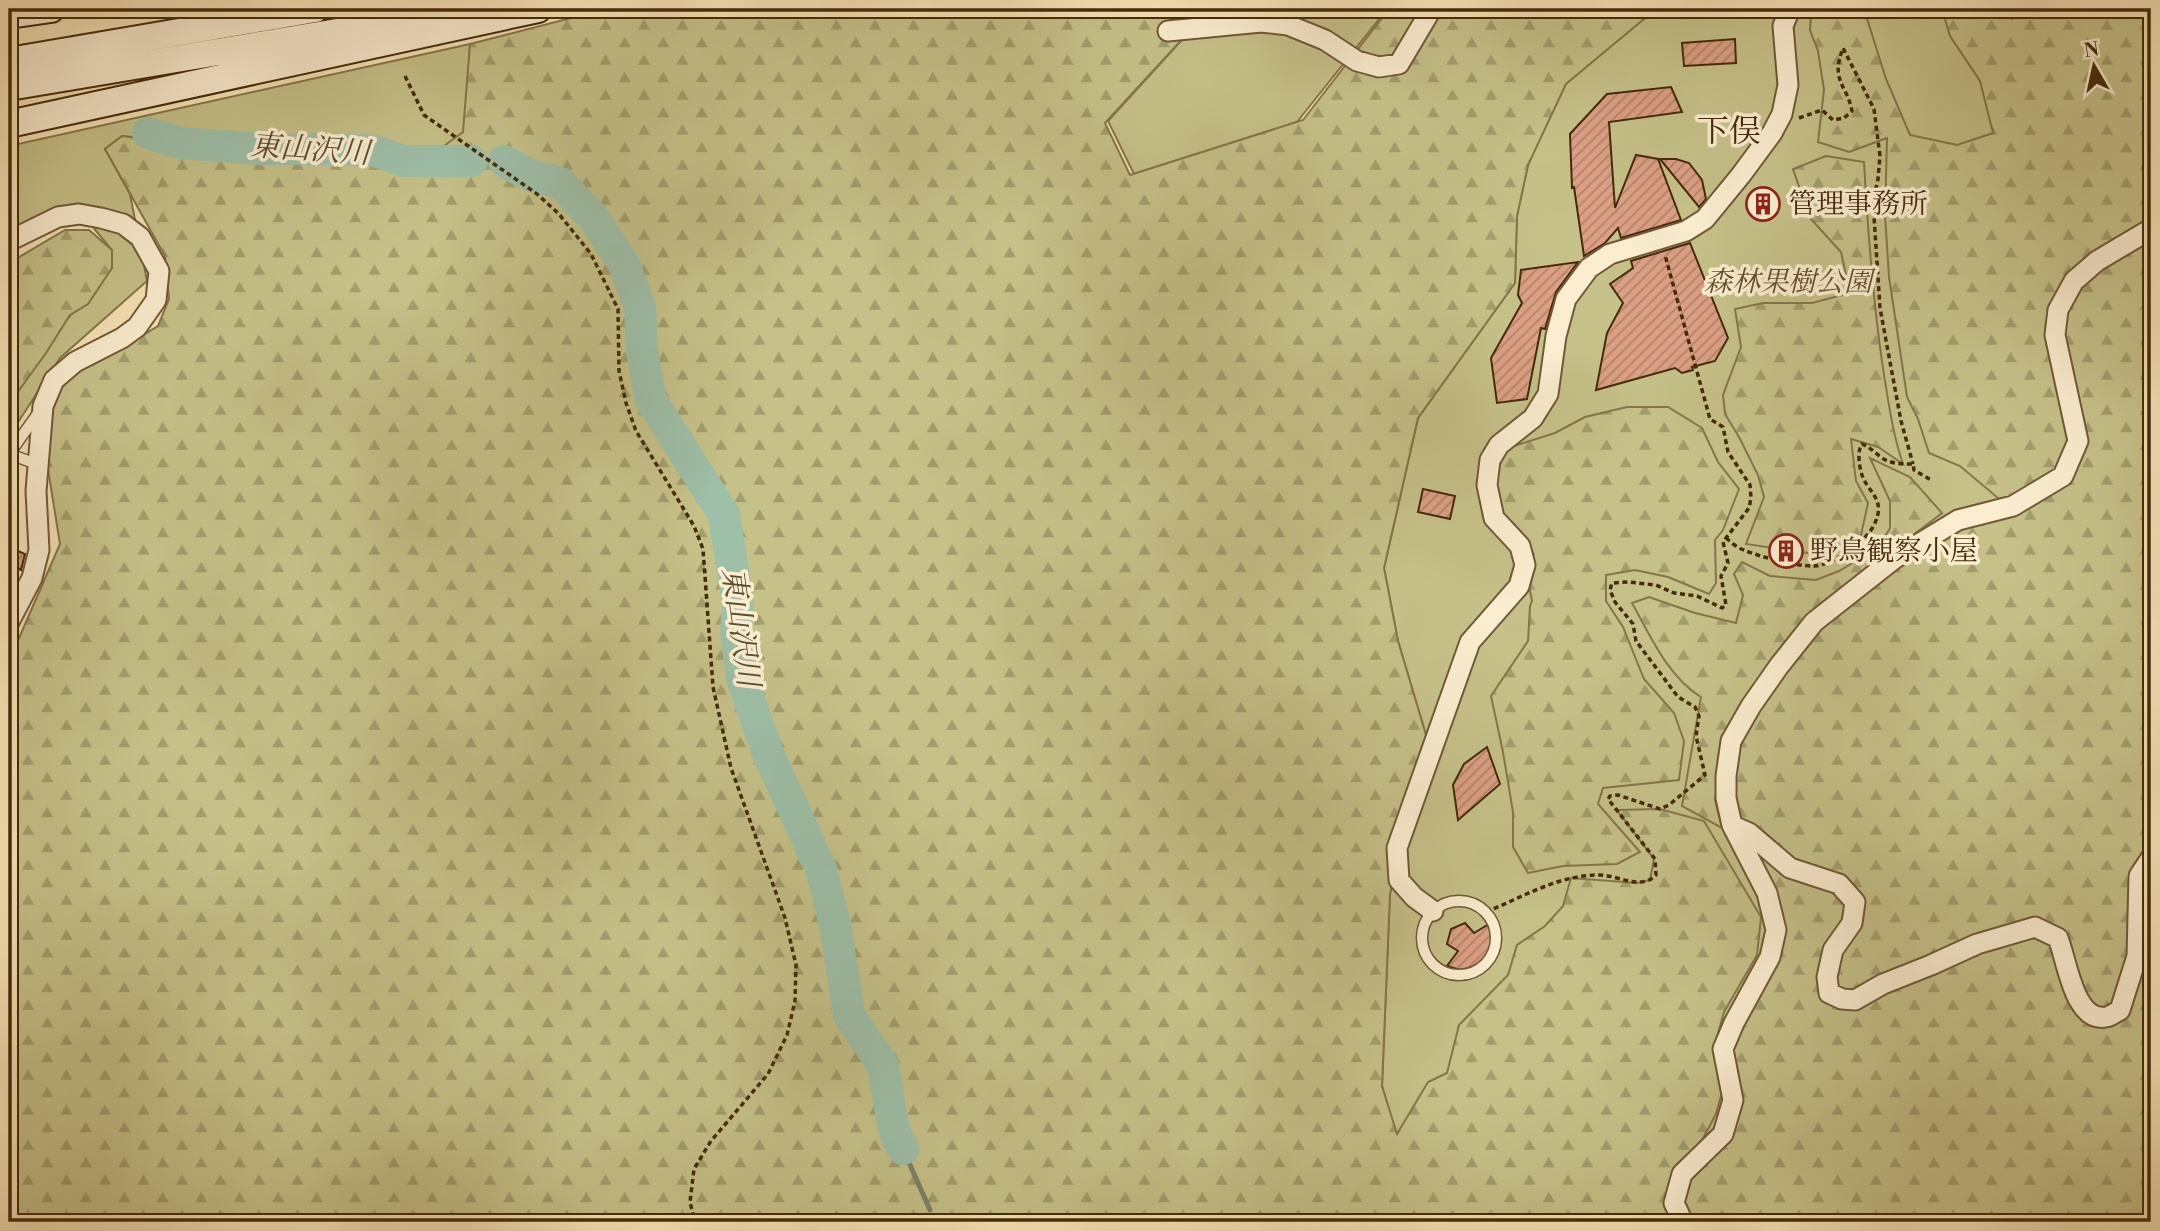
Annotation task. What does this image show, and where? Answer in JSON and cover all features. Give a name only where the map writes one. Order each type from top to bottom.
[{"type":"main road","points":[[9,15],[51,9]]},
{"type":"main road","points":[[9,61],[315,9]]},
{"type":"main road","points":[[9,87],[474,9]]},
{"type":"main road","points":[[9,124],[538,9]]},
{"type":"street","points":[[1168,31],[1236,23],[1261,22],[1288,26],[1325,40],[1357,61],[1378,67],[1399,64],[1428,16],[1429,9]]},
{"type":"street","points":[[1433,911],[1414,897],[1399,880],[1397,848],[1470,642],[1519,586],[1525,565],[1520,546],[1494,518],[1488,485],[1490,460],[1499,445],[1533,418],[1548,394],[1556,336],[1566,299],[1589,268],[1610,254],[1660,240],[1705,219],[1772,133],[1782,114],[1788,85],[1783,26],[1790,9]]},
{"type":"street","points":[[9,241],[58,217],[79,214],[101,218],[123,224],[140,237],[159,271],[156,300],[137,327],[122,338],[75,362],[54,380],[43,406],[37,464],[39,550],[32,578],[9,622]]},
{"type":"street","points":[[1683,1222],[1674,1203],[1682,1174],[1723,1134],[1733,1101],[1723,1049],[1770,957],[1776,929],[1767,892],[1732,825],[1726,798],[1731,741],[1751,706],[1814,622],[1894,559],[1958,520],[2013,506],[2063,476],[2078,441],[2055,335],[2058,310],[2074,281],[2089,268],[2151,229]]},
{"type":"street","points":[[1732,825],[1749,833],[1790,868],[1839,884],[1855,902],[1852,923],[1833,950],[1828,977],[1829,993],[1842,999],[1855,1000],[1883,984],[1978,944],[2035,927],[2058,938],[2075,993],[2085,1012],[2106,1017],[2120,1010],[2137,956],[2139,876],[2151,858]]},
{"type":"lane","points":[[37,464],[9,454],[43,406]]},
{"type":"lane","points":[[1460,901],[1474,903],[1486,912],[1494,924],[1497,938],[1494,952],[1485,964],[1473,972],[1459,975],[1445,972],[1433,964],[1425,952],[1422,938],[1425,923],[1433,911],[1445,903],[1460,901]]},
{"type":"path","points":[[1782,114],[1796,118],[1822,110],[1833,120],[1844,118],[1852,111],[1838,78],[1843,48],[1874,109],[1880,156],[1873,201],[1880,308],[1901,421],[1914,470],[1931,480]]},
{"type":"path","points":[[405,76],[424,115],[537,194],[559,214],[591,254],[618,309],[619,371],[626,404],[636,431],[694,526],[703,549],[713,687],[731,768],[785,918],[796,965],[795,1001],[787,1035],[768,1074],[711,1141],[694,1169],[690,1202],[695,1222]]},
{"type":"path","points":[[1486,912],[1539,888],[1570,878],[1600,875],[1637,883],[1650,880],[1656,874],[1655,859],[1608,799],[1618,795],[1660,809],[1669,805],[1705,775],[1696,736],[1699,716],[1695,706],[1678,697],[1636,641],[1633,624],[1615,603],[1610,590],[1612,583],[1656,585],[1674,593],[1697,596],[1722,608],[1726,605],[1721,576],[1728,563],[1723,542],[1749,508],[1752,498],[1750,485],[1728,452],[1723,427],[1710,419],[1660,240]]},
{"type":"path","points":[[1726,538],[1741,550],[1801,565],[1826,564],[1865,539],[1875,523],[1878,508],[1874,492],[1862,476],[1859,448],[1862,444],[1885,460],[1897,464],[1913,464]]},
{"type":"green space","points":[[606,9],[1210,9],[1105,123],[1130,175],[1303,120],[1389,9],[1648,9],[1650,14],[1566,84],[1528,165],[1517,216],[1515,283],[1418,418],[1384,568],[1398,641],[1426,735],[1390,894],[1382,1086],[1397,1134],[1428,1082],[1447,1073],[1459,1025],[1508,975],[1517,945],[1545,926],[1563,906],[1571,878],[1637,883],[1650,880],[1654,859],[1617,810],[1660,809],[1704,821],[1761,917],[1757,955],[1724,1012],[1715,1044],[1722,1092],[1716,1114],[1701,1142],[1727,1120],[1732,1027],[1774,922],[1721,764],[1715,800],[1722,828],[1682,806],[1701,697],[1689,689],[1669,667],[1632,603],[1649,597],[1695,613],[1736,623],[1743,595],[1734,574],[1742,562],[1770,576],[1816,580],[1839,571],[1879,547],[1890,528],[1890,501],[1870,458],[1910,477],[1942,513],[1841,590],[1850,594],[2004,503],[1960,466],[1929,453],[1918,419],[1907,397],[1889,277],[1885,215],[1887,138],[1849,152],[1818,142],[1824,90],[1818,51],[1810,30],[1811,15],[1819,9],[1864,9],[1886,79],[1910,135],[1957,145],[1993,133],[1980,81],[1950,36],[1942,9],[1995,9],[2012,19],[2027,9],[2151,9],[2151,1222],[9,1222],[9,661],[60,544],[47,463],[53,391],[78,365],[128,344],[158,326],[169,299],[165,256],[105,149],[122,136],[257,153],[337,155],[415,167],[463,132],[470,44]]},
{"type":"green space","points":[[1210,9],[1387,9],[1297,122],[1134,174],[1108,121]]},
{"type":"green space","name":"森林果樹公園","points":[[1648,9],[2151,9],[2078,441],[1774,922],[1727,1120],[1682,1174],[1454,1205],[1412,1189],[1382,1086],[1390,894],[1426,735],[1398,641],[1384,568],[1418,418],[1515,283],[1517,216],[1528,165],[1564,83],[1650,14]]},
{"type":"green space","points":[[470,44],[467,134],[419,164],[122,136],[105,149],[130,194],[147,281],[60,358],[9,436],[9,398],[68,318],[112,268],[112,250],[77,208],[9,237],[9,146]]},
{"type":"green space","points":[[1826,156],[1864,162],[1871,269],[1880,348],[1892,420],[1903,464],[1878,447],[1851,439],[1856,481],[1868,503],[1861,535],[1822,555],[1746,544],[1764,497],[1758,475],[1725,414],[1723,395],[1741,347],[1735,309],[1763,303],[1812,303],[1850,293],[1841,252],[1810,218],[1793,169]]},
{"type":"green space","points":[[65,230],[89,230],[112,250],[112,268],[88,304],[70,315],[9,404],[9,263]]},
{"type":"green space","points":[[1627,407],[1668,407],[1702,428],[1718,462],[1739,489],[1723,530],[1715,540],[1716,583],[1709,594],[1668,577],[1635,570],[1606,575],[1606,601],[1623,627],[1644,679],[1674,713],[1684,741],[1679,780],[1603,788],[1598,804],[1640,852],[1617,864],[1563,866],[1528,873],[1513,847],[1513,812],[1491,696],[1528,641],[1532,601],[1525,565],[1494,518],[1495,452],[1555,433],[1585,417]]},
{"type":"building","points":[[1735,39],[1736,63],[1684,66],[1682,43]]},
{"type":"building","points":[[1671,87],[1682,112],[1609,122],[1615,208],[1636,155],[1658,159],[1681,220],[1621,238],[1618,228],[1605,243],[1584,256],[1574,187],[1572,188],[1570,134],[1607,94]]},
{"type":"building","points":[[1660,159],[1676,159],[1689,163],[1702,180],[1706,199],[1699,207]]},
{"type":"building","name":"管理事務所","points":[[1760,191],[1777,207],[1766,218],[1750,201]]},
{"type":"building","points":[[1690,243],[1728,338],[1715,361],[1692,367],[1693,370],[1682,373],[1675,368],[1596,390],[1607,333],[1623,303],[1610,284],[1633,268],[1631,261]]},
{"type":"building","points":[[1578,262],[1556,292],[1545,329],[1541,328],[1527,399],[1497,403],[1491,358],[1522,303],[1518,295],[1521,270]]},
{"type":"building","points":[[1423,489],[1455,496],[1450,519],[1418,512]]},
{"type":"building","points":[[9,547],[25,554],[21,570],[9,564]]},
{"type":"building","points":[[1487,747],[1500,784],[1458,820],[1453,785],[1464,764]]},
{"type":"building","points":[[1465,923],[1474,933],[1489,924],[1493,937],[1489,953],[1477,966],[1460,970],[1447,966],[1458,951],[1447,944],[1451,929]]},
{"type":"waterway","name":"東山沢川","points":[[148,133],[180,143],[261,149],[375,151],[403,161],[472,161]]},
{"type":"waterway","name":"東山沢川","points":[[504,161],[531,176],[559,182],[593,217],[624,264],[640,307],[642,351],[651,400],[724,515],[738,604],[736,631],[742,679],[768,753],[821,869],[835,924],[849,1015],[883,1065],[894,1131],[903,1149]]},
{"type":"waterway","points":[[903,1149],[930,1210]]},
{"type":"place","name":"管理事務所","points":[[1763,204]]},
{"type":"place","name":"野鳥観察小屋","points":[[1786,551]]},
{"type":"district","name":"下俣","points":[[1729,132]]}]
